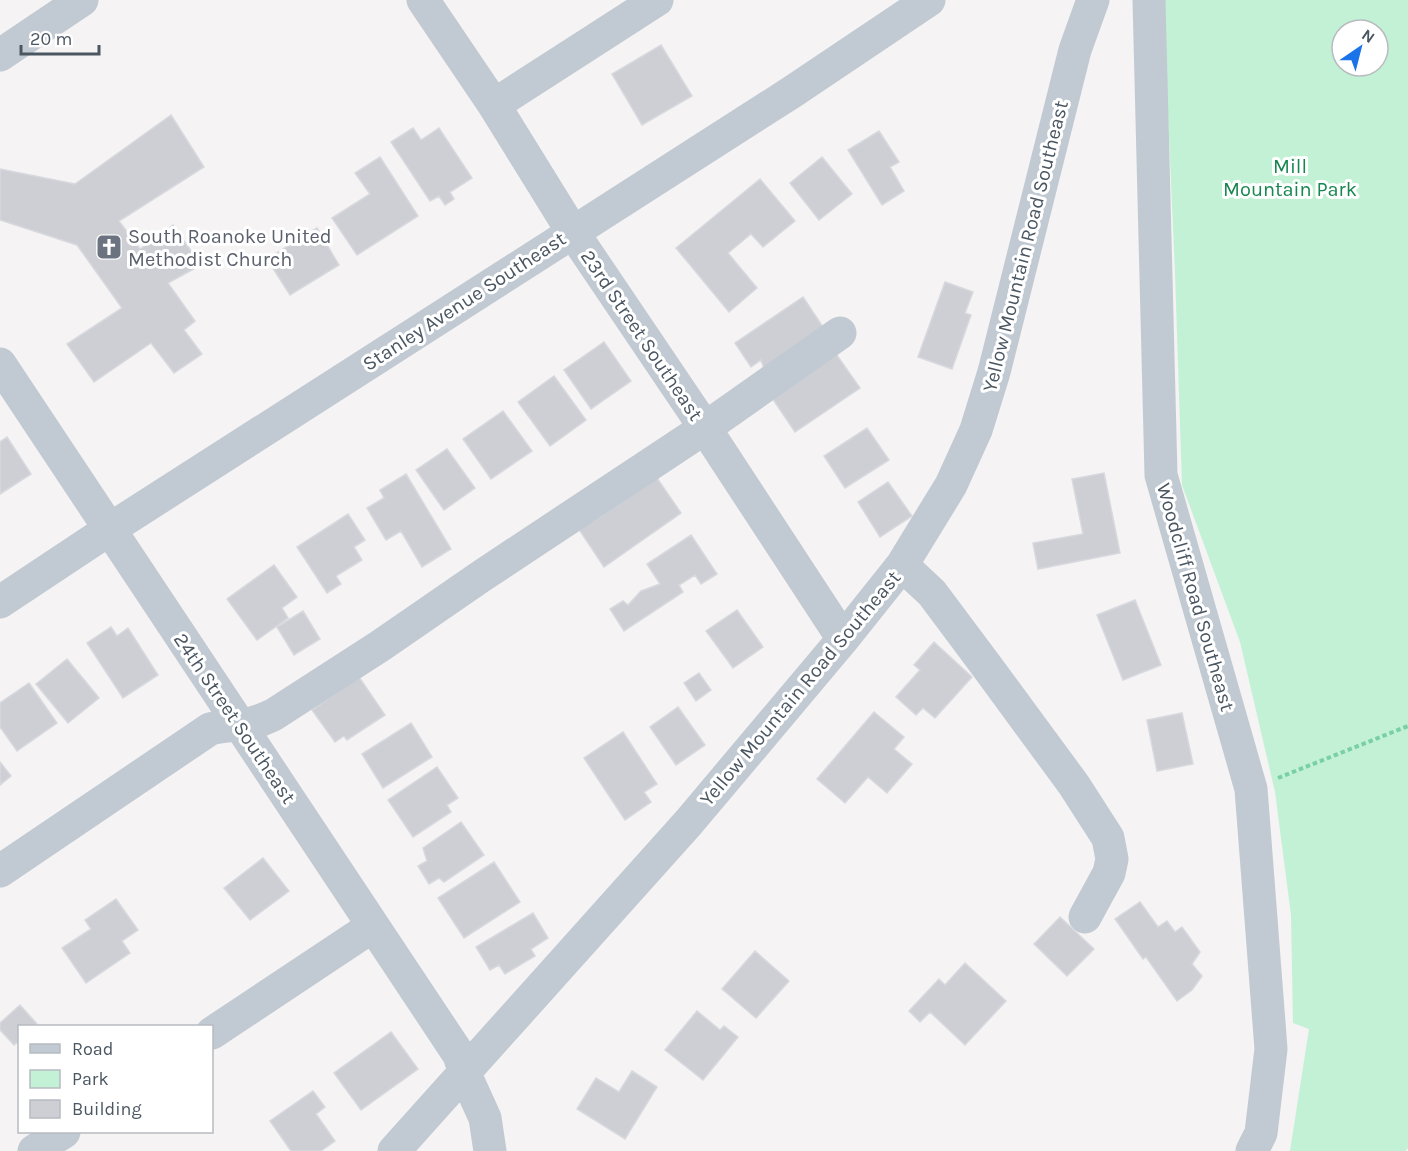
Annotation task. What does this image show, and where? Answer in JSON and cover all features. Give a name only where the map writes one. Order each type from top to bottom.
[{"type":"street","points":[[0,55],[82,0]]},
{"type":"street","name":"23rd Street Southeast","points":[[423,0],[494,105],[572,231],[843,639]]},
{"type":"street","points":[[494,105],[616,11],[657,0]]},
{"type":"street","name":"Stanley Avenue Southeast","points":[[0,602],[572,231],[792,92],[929,0]]},
{"type":"street","name":"Woodcliff Road Southeast","points":[[1149,0],[1161,475],[1251,789],[1271,1049],[1261,1133],[1252,1151]]},
{"type":"street","name":"Yellow Mountain Road Southeast","points":[[394,1151],[688,822],[843,639],[902,565],[951,485],[976,430],[994,372],[1088,3]]},
{"type":"street","points":[[0,871],[210,729],[225,724],[240,725],[256,722],[273,715],[705,428],[840,333]]},
{"type":"street","name":"24th Street Southeast","points":[[0,364],[459,1054],[484,1118],[490,1151]]},
{"type":"street","points":[[902,565],[932,593],[1074,785],[1108,838],[1112,860],[1109,873],[1085,917]]},
{"type":"street","points":[[213,1032],[373,926]]},
{"type":"street","points":[[34,1151],[61,1133]]},
{"type":"path","points":[[1251,789],[1408,726]]},
{"type":"green space","name":"Mill Mountain Park","points":[[1163,0],[1408,0],[1408,1148],[1405,1151],[1290,1151],[1309,1029],[1293,1023],[1291,915],[1275,792],[1240,642],[1182,485]]},
{"type":"building","points":[[661,45],[692,96],[642,125],[612,74]]},
{"type":"building","name":"South Roanoke United Methodist Church","points":[[171,115],[204,167],[119,221],[140,249],[173,225],[201,265],[168,283],[195,321],[184,330],[202,354],[174,373],[151,343],[94,382],[67,344],[122,308],[77,245],[0,220],[0,169],[75,184]]},
{"type":"building","points":[[413,128],[421,140],[439,128],[472,178],[450,192],[454,199],[445,205],[439,196],[430,201],[391,142]]},
{"type":"building","points":[[879,131],[899,162],[890,167],[904,191],[882,205],[848,150]]},
{"type":"building","points":[[380,157],[418,216],[357,255],[332,218],[370,194],[355,173]]},
{"type":"building","points":[[822,157],[852,194],[819,220],[790,183]]},
{"type":"building","points":[[760,179],[795,221],[763,247],[751,234],[728,253],[757,288],[729,312],[676,248]]},
{"type":"building","points":[[317,228],[339,265],[290,295],[267,259]]},
{"type":"building","points":[[945,282],[973,292],[965,313],[971,315],[952,369],[918,357]]},
{"type":"building","points":[[803,297],[827,333],[766,375],[761,360],[751,367],[735,343]]},
{"type":"building","points":[[604,342],[631,381],[591,409],[564,370]]},
{"type":"building","points":[[834,351],[860,388],[795,432],[770,395]]},
{"type":"building","points":[[554,376],[586,420],[550,446],[518,402]]},
{"type":"building","points":[[503,411],[532,451],[491,479],[463,439]]},
{"type":"building","points":[[867,428],[889,460],[845,488],[824,456]]},
{"type":"building","points":[[7,437],[31,474],[0,494],[0,442]]},
{"type":"building","points":[[447,449],[475,488],[444,510],[416,470]]},
{"type":"building","points":[[1104,473],[1120,553],[1038,569],[1033,543],[1083,534],[1072,479]]},
{"type":"building","points":[[406,474],[451,549],[422,567],[401,531],[386,540],[367,508],[384,498],[380,490]]},
{"type":"building","points":[[657,478],[681,513],[604,567],[574,522],[588,512],[594,521]]},
{"type":"building","points":[[888,482],[912,516],[880,537],[858,502]]},
{"type":"building","points":[[348,514],[365,540],[354,547],[362,560],[336,576],[341,584],[327,593],[297,547]]},
{"type":"building","points":[[691,535],[717,574],[701,584],[695,575],[679,585],[683,592],[624,631],[610,609],[623,601],[628,605],[641,591],[660,584],[647,564]]},
{"type":"building","points":[[274,565],[297,597],[282,608],[288,618],[257,640],[227,599]]},
{"type":"building","points":[[1135,600],[1161,665],[1123,680],[1097,615]]},
{"type":"building","points":[[737,610],[763,647],[733,668],[706,631]]},
{"type":"building","points":[[303,611],[320,639],[294,655],[277,627]]},
{"type":"building","points":[[111,627],[117,636],[128,628],[158,675],[123,698],[87,643]]},
{"type":"building","points":[[934,642],[972,677],[935,718],[923,708],[916,715],[896,697],[920,670],[914,665]]},
{"type":"building","points":[[67,659],[99,698],[68,723],[36,684]]},
{"type":"building","points":[[699,673],[711,690],[696,701],[684,683]]},
{"type":"building","points":[[359,677],[385,715],[347,740],[344,736],[335,742],[312,710]]},
{"type":"building","points":[[29,683],[57,723],[17,751],[0,727],[0,703]]},
{"type":"building","points":[[678,707],[705,745],[676,765],[650,727]]},
{"type":"building","points":[[874,712],[904,737],[894,749],[912,764],[887,793],[868,777],[845,803],[817,779]]},
{"type":"building","points":[[1182,713],[1193,764],[1157,771],[1147,720]]},
{"type":"building","points":[[411,723],[432,757],[383,788],[362,754]]},
{"type":"building","points":[[623,732],[657,784],[644,792],[651,802],[625,820],[584,758]]},
{"type":"building","points":[[0,762],[11,776],[0,785]]},
{"type":"building","points":[[437,767],[458,798],[447,805],[451,812],[413,837],[388,800]]},
{"type":"building","points":[[461,822],[484,855],[444,882],[439,878],[429,884],[418,866],[427,861],[423,848]]},
{"type":"building","points":[[263,858],[289,891],[250,920],[224,888]]},
{"type":"building","points":[[494,862],[520,902],[464,938],[438,898]]},
{"type":"building","points":[[116,899],[138,930],[122,941],[130,953],[86,983],[62,948],[91,929],[85,920]]},
{"type":"building","points":[[1140,902],[1158,927],[1167,921],[1175,932],[1182,927],[1200,952],[1192,964],[1202,976],[1192,990],[1177,1001],[1146,957],[1143,959],[1115,919]]},
{"type":"building","points":[[533,913],[548,938],[531,949],[535,956],[505,974],[499,965],[490,970],[476,947]]},
{"type":"building","points":[[1060,917],[1094,949],[1067,976],[1034,944]]},
{"type":"building","points":[[755,951],[789,981],[756,1018],[722,989]]},
{"type":"building","points":[[965,963],[1006,1001],[965,1045],[930,1012],[920,1022],[909,1011],[939,979],[945,985]]},
{"type":"building","points":[[20,1005],[37,1024],[18,1025],[18,1042],[14,1045],[0,1030],[0,1023]]},
{"type":"building","points":[[697,1011],[720,1030],[724,1026],[738,1037],[703,1080],[665,1050]]},
{"type":"building","points":[[391,1032],[418,1069],[361,1110],[334,1073]]},
{"type":"building","points":[[632,1071],[657,1087],[625,1139],[577,1109],[596,1078],[619,1092]]},
{"type":"building","points":[[313,1091],[325,1107],[316,1114],[335,1141],[321,1151],[291,1151],[270,1121]]},
{"type":"place","name":"South Roanoke United Methodist Church","points":[[109,247]]}]
